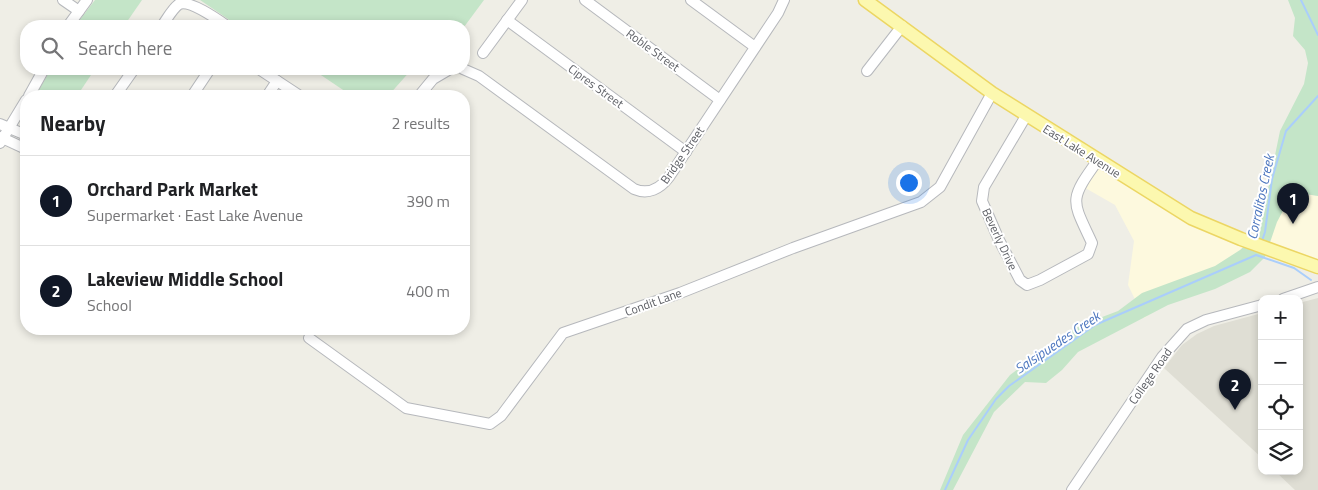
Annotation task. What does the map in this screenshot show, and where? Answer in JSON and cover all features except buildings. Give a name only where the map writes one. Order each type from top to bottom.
[{"type":"main road","name":"East Lake Avenue","points":[[865,0],[1026,116],[1191,218],[1241,239],[1318,266]]},
{"type":"street","points":[[63,0],[79,12]]},
{"type":"street","points":[[73,20],[87,0]]},
{"type":"street","points":[[482,53],[522,0]]},
{"type":"street","name":"Roble Street","points":[[585,0],[720,100]]},
{"type":"street","points":[[691,0],[755,48]]},
{"type":"street","name":"Bridge Street","points":[[470,72],[479,76],[637,190],[651,191],[663,185],[686,152],[755,48],[784,0]]},
{"type":"street","points":[[167,20],[178,5],[184,1],[193,3],[218,20]]},
{"type":"street","name":"Cipres Street","points":[[507,20],[686,152]]},
{"type":"street","points":[[867,71],[902,26]]},
{"type":"street","points":[[32,90],[40,75]]},
{"type":"street","points":[[119,90],[130,75]]},
{"type":"street","points":[[196,90],[206,75]]},
{"type":"street","points":[[268,75],[291,90]]},
{"type":"street","points":[[424,90],[437,75]]},
{"type":"street","points":[[271,90],[277,81]]},
{"type":"street","name":"Condit Lane","points":[[308,338],[406,408],[490,424],[501,416],[564,334],[680,293],[793,248],[921,202],[940,187],[992,93]]},
{"type":"street","points":[[20,111],[10,129],[1,139],[20,147]]},
{"type":"street","name":"Beverly Drive","points":[[1026,116],[984,187],[982,201],[999,240],[1020,280],[1027,285],[1088,254],[1092,243],[1074,205],[1075,197],[1098,160]]},
{"type":"street","points":[[0,124],[20,133]]},
{"type":"street","points":[[1296,295],[1318,288]]},
{"type":"street","name":"College Road","points":[[1072,490],[1162,357],[1187,329],[1206,320],[1258,306]]},
{"type":"shaded area","points":[[1096,157],[1253,246],[1144,318],[1128,285],[1134,241],[1115,205],[1080,185]]},
{"type":"shaded area","points":[[1293,192],[1318,196],[1318,263],[1257,244]]},
{"type":"shaded area","points":[[1318,298],[1318,490],[1295,490],[1279,475],[1303,475],[1303,302]]},
{"type":"shaded area","points":[[1258,314],[1258,454],[1164,368],[1182,345],[1197,334],[1214,326]]},
{"type":"green space","points":[[95,0],[142,0],[128,20],[80,20]]},
{"type":"green space","points":[[200,0],[484,0],[469,20],[228,19]]},
{"type":"green space","points":[[1288,0],[1318,0],[1318,196],[1293,192],[1277,222],[1265,257],[1250,272],[1215,289],[1168,305],[1078,352],[1062,370],[1046,383],[1025,382],[994,412],[953,490],[940,490],[963,435],[1010,375],[1054,342],[1081,325],[1118,311],[1142,293],[1215,266],[1240,250],[1259,233],[1280,131],[1304,84],[1308,63],[1305,50],[1293,36],[1295,18]]},
{"type":"green space","points":[[47,75],[91,75],[81,90],[39,90]]},
{"type":"green space","points":[[321,75],[407,75],[393,90],[343,90]]},
{"type":"waterway","name":"Corralitos Creek","points":[[1301,0],[1318,35]]},
{"type":"waterway","name":"Corralitos Creek","points":[[1262,241],[1265,232],[1272,179],[1286,131],[1318,96]]},
{"type":"waterway","name":"Salsipuedes Creek","points":[[945,490],[968,440],[996,399],[1009,386],[1095,325],[1256,255],[1294,268],[1311,280]]},
{"type":"place","name":"Orchard Park Market","points":[[1293,224]]},
{"type":"place","name":"Lakeview Middle School","points":[[1235,410]]}]
